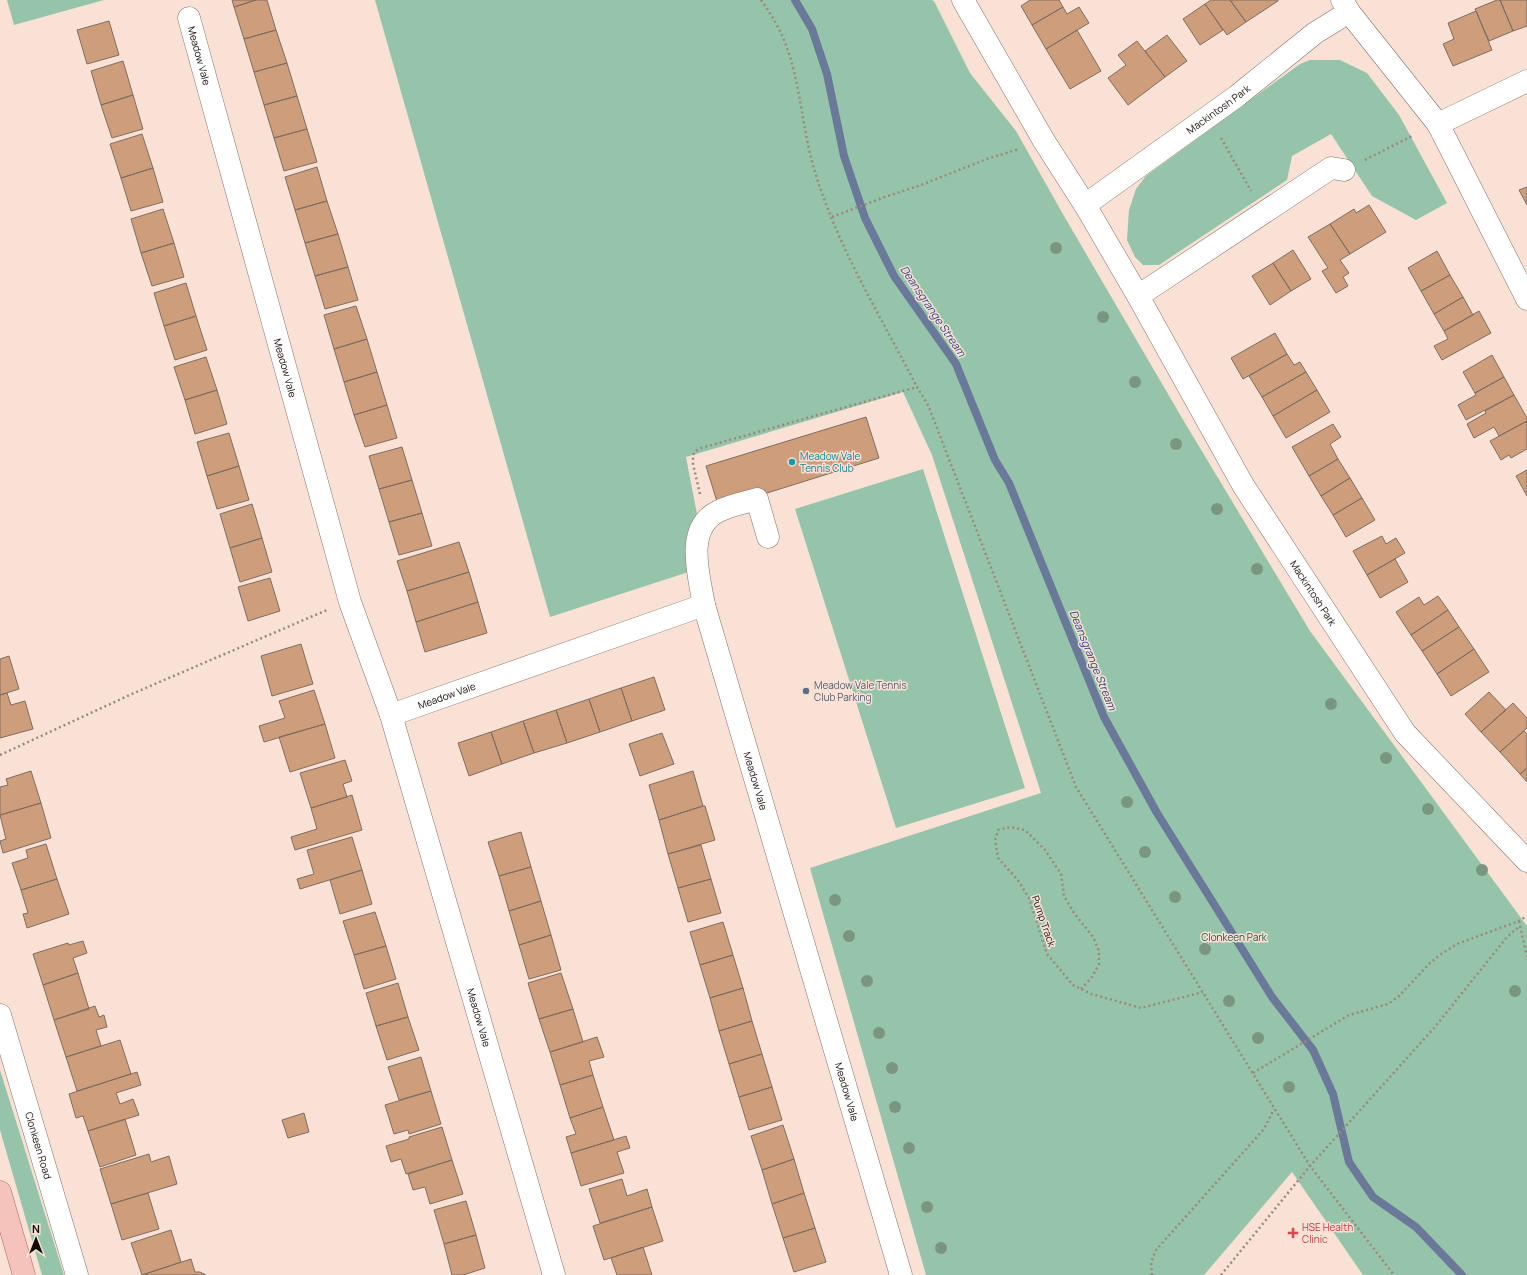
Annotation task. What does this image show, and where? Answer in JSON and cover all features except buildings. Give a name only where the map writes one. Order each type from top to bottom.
[{"type":"main road","points":[[0,1192],[24,1275]]},
{"type":"street","name":"Mackintosh Park","points":[[962,0],[1044,141],[1085,205],[1138,296],[1243,485],[1405,734],[1527,861]]},
{"type":"street","name":"Mackintosh Park","points":[[1085,205],[1237,96],[1346,6],[1438,124],[1527,299]]},
{"type":"street","name":"Meadow Vale","points":[[189,18],[350,602],[391,714],[554,1275]]},
{"type":"street","points":[[1438,124],[1527,81]]},
{"type":"street","points":[[1138,296],[1331,168],[1344,170]]},
{"type":"street","points":[[704,605],[696,560],[702,526],[707,520],[717,512],[757,499],[768,537]]},
{"type":"street","name":"Meadow Vale","points":[[391,714],[704,605],[901,1275]]},
{"type":"street","name":"Clonkeen Road","points":[[0,1015],[77,1275]]},
{"type":"path","points":[[761,0],[776,23],[786,44],[794,73],[815,171],[843,246],[928,406],[1076,787],[1310,1166],[1394,1275]]},
{"type":"path","points":[[1209,116],[1263,212]]},
{"type":"path","points":[[1344,170],[1438,124]]},
{"type":"path","points":[[832,217],[921,185],[987,159],[1044,141]]},
{"type":"path","points":[[707,520],[693,464],[693,455],[696,451],[701,448],[917,387]]},
{"type":"path","points":[[0,755],[134,693],[318,614],[350,602]]},
{"type":"path","name":"Pump Track","points":[[1081,989],[1092,977],[1099,964],[1099,951],[1093,937],[1074,913],[1064,896],[1061,874],[1045,850],[1025,830],[1010,827],[998,830],[995,841],[998,858],[1017,879],[1029,898],[1047,954],[1073,985],[1081,989],[1091,994],[1141,1008],[1203,992]]},
{"type":"path","points":[[1253,1073],[1349,1014],[1388,1004],[1398,997],[1429,964],[1457,944],[1527,916]]},
{"type":"path","points":[[1519,920],[1527,957]]},
{"type":"path","points":[[1221,1275],[1310,1166],[1434,1028],[1507,937],[1520,926]]},
{"type":"path","points":[[1152,1275],[1151,1264],[1156,1250],[1264,1129],[1275,1108]]},
{"type":"green space","points":[[7,0],[104,0],[14,25]]},
{"type":"green space","name":"Clonkeen Park","points":[[375,0],[934,1],[970,73],[1016,131],[1182,418],[1310,631],[1527,926],[1527,1275],[1363,1275],[1292,1172],[1204,1275],[926,1275],[810,868],[1041,793],[932,455],[903,392],[686,457],[707,566],[550,617]]},
{"type":"green space","points":[[1310,60],[1340,60],[1367,73],[1399,115],[1447,203],[1416,220],[1372,196],[1331,134],[1292,156],[1287,180],[1159,265],[1143,265],[1135,257],[1127,240],[1129,210],[1136,189],[1146,176],[1300,64]]},
{"type":"green space","points":[[923,469],[1025,788],[896,828],[795,509]]},
{"type":"green space","points":[[0,1070],[64,1275],[42,1275],[0,1130]]},
{"type":"waterway","name":"Deansgrange Stream","points":[[795,0],[812,29],[827,74],[844,156],[865,218],[894,276],[956,364],[995,460],[1009,483],[1104,717],[1157,813],[1272,997],[1313,1050],[1333,1094],[1349,1162],[1373,1197],[1416,1227],[1462,1275]]},
{"type":"place","name":"Meadow Vale Tennis Club","points":[[792,462]]},
{"type":"place","name":"Meadow Vale Tennis Club Parking","points":[[806,691]]},
{"type":"place","name":"HSE Health Clinic","points":[[1293,1233]]}]
